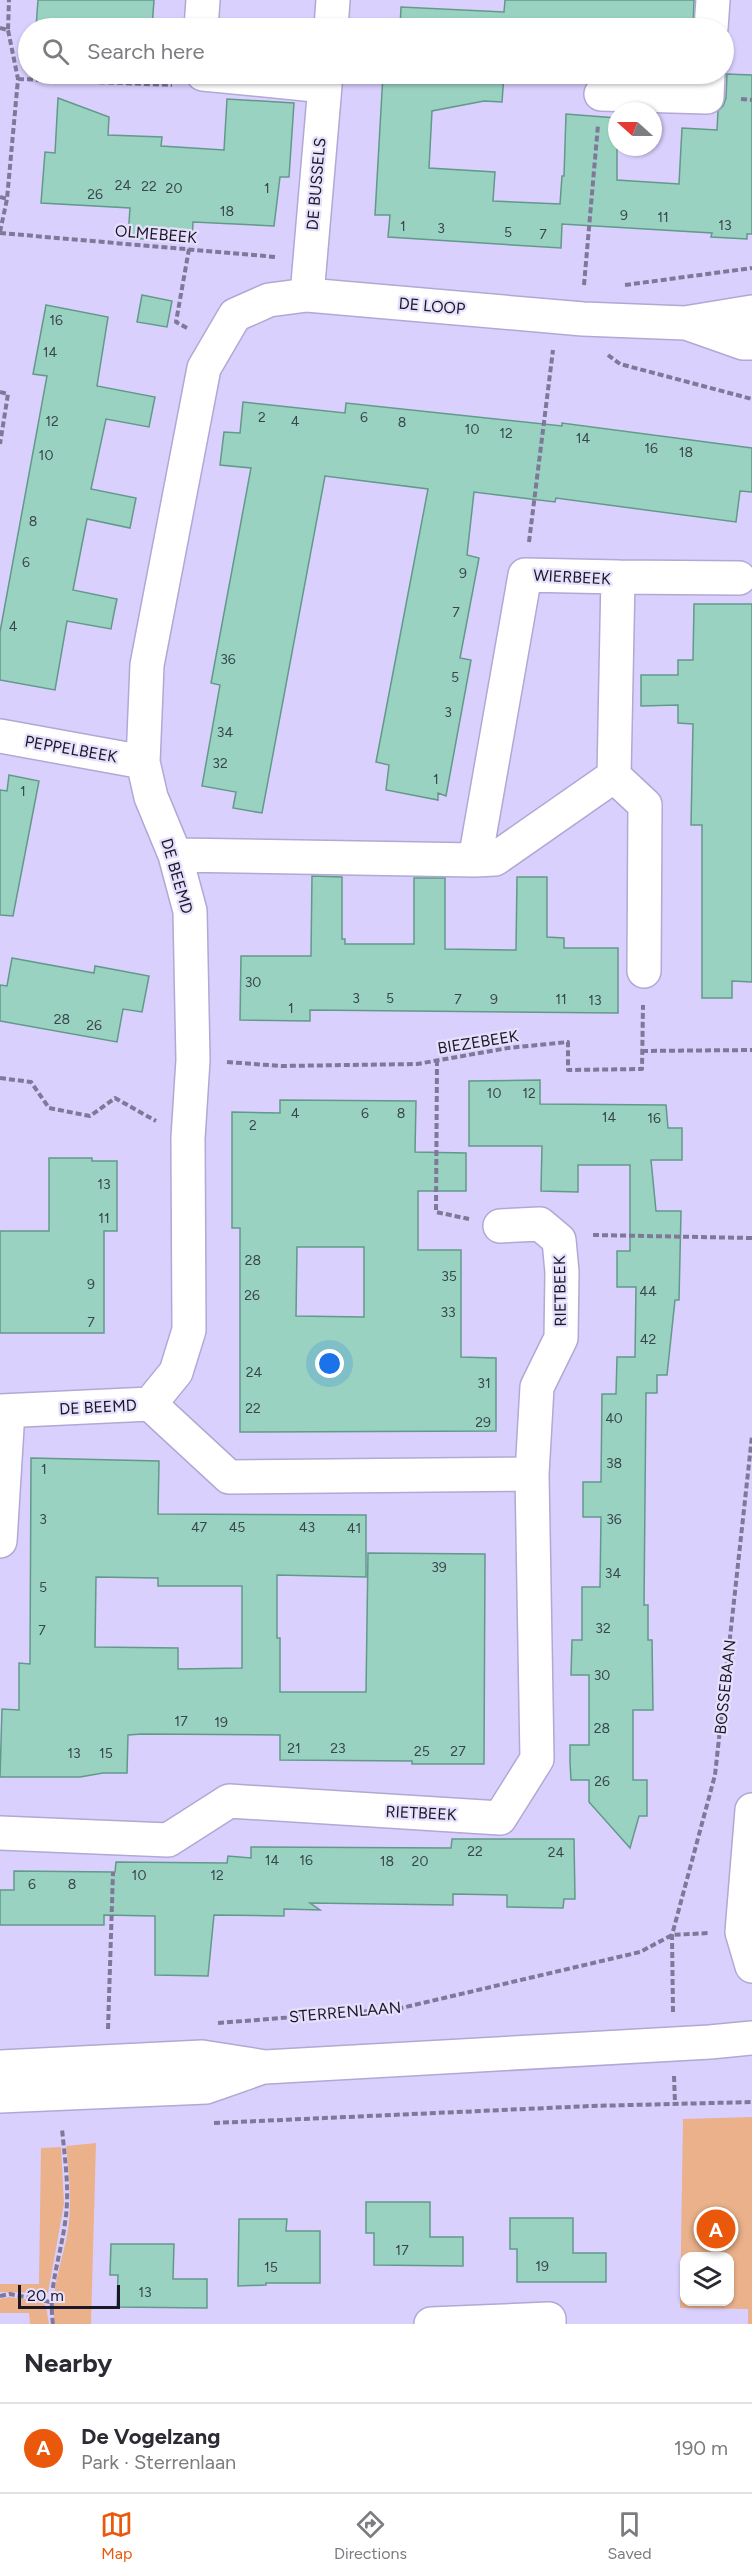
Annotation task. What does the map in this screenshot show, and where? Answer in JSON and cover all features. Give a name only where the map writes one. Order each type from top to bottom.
[{"type":"street","points":[[202,18],[203,0]]},
{"type":"street","points":[[332,18],[333,0]]},
{"type":"street","points":[[712,18],[713,0]]},
{"type":"street","name":"DE BUSSELS","points":[[307,295],[326,84]]},
{"type":"street","points":[[601,94],[707,97],[708,84]]},
{"type":"street","name":"DE LOOP","points":[[307,295],[570,318],[685,322],[752,312]]},
{"type":"street","name":"DE BEEMD","points":[[4,1411],[150,1404],[176,1372],[189,1330],[188,1138],[193,1060],[190,911],[175,855],[151,797],[142,762],[147,665],[204,368],[235,315],[269,300],[307,295]]},
{"type":"street","name":"DE LOOP","points":[[685,322],[743,343],[752,344]]},
{"type":"street","name":"WIERBEEK","points":[[475,860],[525,575],[618,577],[614,776]]},
{"type":"street","points":[[618,577],[739,578]]},
{"type":"street","name":"PEPPELBEEK","points":[[0,736],[142,762]]},
{"type":"street","points":[[175,855],[495,859],[614,776],[645,806],[644,971]]},
{"type":"street","name":"RIETBEEK","points":[[0,1833],[168,1840],[229,1801],[500,1818],[537,1760],[532,1474],[537,1387],[561,1338],[562,1272],[559,1240],[540,1224],[500,1226]]},
{"type":"street","points":[[150,1404],[229,1477],[532,1474]]},
{"type":"street","points":[[0,1541],[4,1411]]},
{"type":"street","points":[[752,1810],[742,1932],[752,1966]]},
{"type":"street","points":[[0,2067],[202,2057],[265,2067],[752,2038]]},
{"type":"street","points":[[0,2096],[206,2087],[265,2067]]},
{"type":"street","points":[[431,2324],[549,2319],[549,2324]]},
{"type":"path","name":"OLMEBEEK","points":[[9,0],[8,30],[18,79],[7,199],[0,232],[310,260]]},
{"type":"path","points":[[0,28],[8,30]]},
{"type":"path","points":[[525,575],[570,318],[601,94]]},
{"type":"path","points":[[0,197],[7,199]]},
{"type":"path","points":[[189,249],[177,322],[218,344]]},
{"type":"path","points":[[623,286],[752,268]]},
{"type":"path","points":[[602,351],[620,364],[752,399]]},
{"type":"path","points":[[0,392],[8,394],[0,444]]},
{"type":"path","points":[[644,971],[642,1051],[752,1050]]},
{"type":"path","name":"BIEZEBEEK","points":[[193,1060],[281,1066],[417,1064],[508,1048],[568,1042],[568,1070],[642,1069],[642,1051]]},
{"type":"path","points":[[437,1060],[436,1212],[500,1226]]},
{"type":"path","points":[[0,1078],[31,1082],[49,1108],[90,1116],[116,1098],[188,1138]]},
{"type":"path","points":[[553,1235],[752,1238]]},
{"type":"path","name":"BOSSEBAAN","points":[[672,1935],[715,1774],[752,1436]]},
{"type":"path","points":[[114,1838],[108,2032],[119,2031]]},
{"type":"path","name":"STERRENLAAN","points":[[212,2024],[397,2009],[640,1952],[672,1935],[742,1932]]},
{"type":"path","points":[[209,2123],[579,2106],[752,2102]]},
{"type":"path","points":[[53,2324],[50,2302],[65,2222],[67,2174],[62,2129]]},
{"type":"path","points":[[52,2130],[73,2129]]},
{"type":"path","points":[[0,2296],[10,2294],[50,2302]]},
{"type":"shaded area","points":[[752,2117],[752,2324],[748,2324],[748,2309],[680,2308],[680,2306],[734,2306],[734,2252],[681,2252],[683,2119]]},
{"type":"shaded area","points":[[96,2143],[91,2324],[55,2324],[55,2288],[66,2241],[70,2208],[66,2146]]},
{"type":"shaded area","points":[[61,2147],[64,2204],[48,2293],[0,2292],[0,2284],[39,2284],[41,2148]]},
{"type":"shaded area","points":[[9,2297],[40,2301],[46,2306],[49,2324],[30,2324],[29,2313],[0,2313],[0,2299]]},
{"type":"building","points":[[38,0],[154,0],[153,18],[37,18]]},
{"type":"building","points":[[505,0],[694,0],[693,18],[400,18],[401,7],[504,12]]},
{"type":"building","points":[[734,74],[752,75],[752,234],[747,234],[747,239],[711,237],[712,233],[562,224],[561,248],[388,237],[390,215],[375,215],[382,84],[503,84],[502,102],[484,101],[432,111],[429,168],[495,172],[493,201],[560,204],[562,176],[564,176],[566,114],[608,117],[608,156],[617,156],[617,180],[679,184],[682,128],[717,130],[718,111],[726,98],[727,84],[734,84]]},
{"type":"building","points":[[58,98],[109,117],[108,135],[162,137],[161,146],[224,150],[227,99],[294,103],[289,177],[280,177],[274,226],[193,222],[192,242],[128,238],[130,208],[41,203],[45,152],[55,153]]},
{"type":"building","points":[[142,295],[172,301],[167,327],[137,322]]},
{"type":"building","points":[[46,305],[108,317],[97,386],[155,397],[149,427],[106,419],[91,489],[136,498],[130,528],[87,519],[73,590],[117,599],[111,629],[67,621],[55,690],[0,680],[0,632],[47,376],[33,374]]},
{"type":"building","points":[[243,402],[345,413],[346,403],[562,426],[562,423],[752,448],[752,492],[740,491],[736,522],[556,498],[555,502],[474,492],[467,555],[479,558],[460,658],[471,660],[446,796],[438,793],[438,800],[386,790],[389,765],[376,762],[428,489],[325,476],[262,813],[233,808],[236,792],[202,786],[220,685],[211,683],[251,468],[220,465],[224,432],[240,433]]},
{"type":"building","points":[[694,604],[752,604],[752,982],[732,981],[732,998],[702,998],[702,825],[691,825],[693,724],[678,723],[678,705],[641,706],[641,675],[678,675],[678,660],[693,660]]},
{"type":"building","points":[[9,775],[39,781],[13,916],[0,915],[0,790],[7,791]]},
{"type":"building","points":[[312,876],[342,877],[342,939],[345,939],[345,944],[414,944],[414,878],[445,878],[445,949],[516,950],[517,877],[547,877],[547,937],[564,938],[564,948],[618,948],[618,1013],[310,1010],[310,1021],[240,1020],[241,956],[311,956]]},
{"type":"building","points":[[12,958],[94,973],[95,966],[149,976],[142,1012],[123,1009],[117,1042],[0,1021],[0,985],[7,986]]},
{"type":"building","points":[[540,1080],[540,1104],[666,1105],[668,1128],[682,1128],[682,1160],[651,1160],[656,1211],[681,1211],[679,1300],[675,1300],[667,1375],[657,1375],[657,1393],[646,1393],[644,1605],[648,1605],[648,1640],[652,1640],[653,1710],[633,1710],[633,1780],[647,1780],[647,1816],[639,1816],[630,1848],[589,1802],[589,1780],[571,1780],[570,1745],[589,1745],[589,1675],[571,1675],[572,1640],[582,1640],[582,1587],[600,1587],[601,1517],[583,1517],[583,1482],[601,1482],[602,1394],[616,1394],[617,1357],[635,1357],[636,1287],[617,1287],[617,1251],[630,1251],[630,1165],[578,1165],[578,1192],[541,1191],[542,1146],[469,1146],[469,1081]]},
{"type":"building","points":[[280,1100],[416,1101],[415,1152],[466,1153],[466,1191],[418,1191],[418,1250],[461,1250],[461,1357],[496,1358],[496,1431],[240,1432],[240,1228],[232,1228],[232,1112],[280,1113]],"holes":[[[297,1247],[364,1247],[364,1317],[296,1316]]]},
{"type":"building","points":[[49,1158],[92,1158],[92,1161],[117,1161],[117,1231],[104,1231],[104,1333],[0,1333],[0,1231],[49,1231]]},
{"type":"building","points":[[31,1458],[159,1461],[158,1514],[366,1515],[366,1577],[277,1575],[280,1692],[366,1692],[368,1553],[485,1554],[484,1764],[280,1760],[280,1735],[142,1734],[128,1735],[127,1773],[103,1773],[80,1777],[0,1777],[2,1709],[19,1710],[19,1663],[30,1664]],"holes":[[[96,1577],[158,1578],[158,1586],[242,1586],[242,1668],[178,1669],[178,1648],[95,1647]]]},
{"type":"building","points":[[452,1839],[574,1839],[575,1899],[564,1899],[563,1908],[507,1907],[507,1895],[453,1894],[453,1905],[310,1903],[320,1910],[284,1909],[284,1916],[214,1915],[208,1976],[155,1975],[155,1916],[104,1915],[104,1925],[0,1925],[0,1890],[14,1890],[14,1871],[115,1872],[116,1862],[227,1863],[228,1856],[251,1858],[251,1847],[451,1848]]},
{"type":"building","points":[[366,2202],[430,2202],[430,2237],[463,2237],[463,2266],[374,2265],[374,2233],[366,2233]]},
{"type":"building","points":[[510,2218],[573,2218],[573,2253],[606,2253],[606,2282],[517,2282],[517,2249],[510,2249]]},
{"type":"building","points":[[239,2219],[287,2219],[286,2231],[320,2231],[320,2283],[266,2283],[266,2285],[238,2286]]},
{"type":"building","points":[[111,2244],[174,2244],[173,2279],[207,2279],[207,2308],[117,2307],[118,2275],[110,2275]]},
{"type":"place","name":"De Vogelzang","points":[[716,2229]]}]
